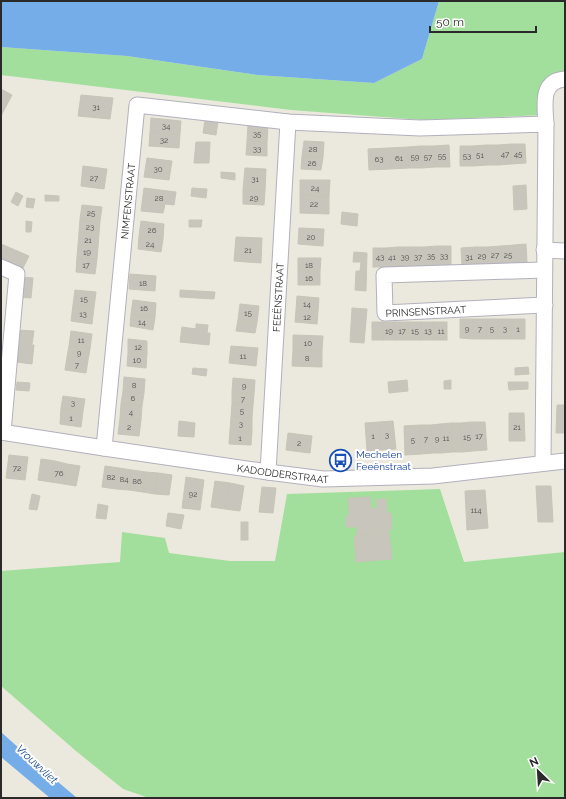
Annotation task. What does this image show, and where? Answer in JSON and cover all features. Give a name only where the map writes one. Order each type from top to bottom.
[{"type":"street","points":[[543,463],[546,124],[544,98],[549,86],[559,79],[565,78]]},
{"type":"street","name":"NIMFENSTRAAT","points":[[104,448],[137,105],[288,122]]},
{"type":"street","points":[[288,122],[420,128],[546,124]]},
{"type":"street","name":"FEEËNSTRAAT","points":[[268,472],[288,122]]},
{"type":"street","points":[[544,250],[565,251]]},
{"type":"street","name":"KADODDERSTRAAT","points":[[1,267],[17,274],[6,340],[2,432],[268,472],[323,478],[433,476],[565,461]]},
{"type":"street","name":"PRINSENSTRAAT","points":[[544,270],[384,275],[384,282],[385,313],[545,305]]},
{"type":"green space","points":[[439,1],[565,1],[565,86],[542,87],[543,115],[423,120],[291,110],[1,75],[1,47],[127,56],[257,75],[374,83],[422,59]]},
{"type":"green space","points":[[440,489],[464,562],[565,552],[565,798],[149,798],[123,789],[76,751],[1,686],[1,571],[120,562],[122,532],[165,538],[169,553],[230,561],[275,561],[287,494]]},
{"type":"water","points":[[1,1],[439,1],[422,59],[374,83],[257,75],[127,56],[1,47]]},
{"type":"water","points":[[1,732],[77,798],[50,798],[1,757]]},
{"type":"building","points":[[1,89],[12,95],[1,116]]},
{"type":"building","points":[[81,95],[113,98],[110,119],[78,116]]},
{"type":"building","points":[[151,118],[181,121],[180,134],[150,132]]},
{"type":"building","points":[[205,120],[218,121],[216,135],[203,133]]},
{"type":"building","points":[[248,125],[268,126],[267,142],[247,141]]},
{"type":"building","points":[[150,132],[180,134],[179,148],[149,146]]},
{"type":"building","points":[[247,141],[267,142],[267,156],[246,155]]},
{"type":"building","points":[[304,141],[324,142],[323,157],[302,156]]},
{"type":"building","points":[[196,142],[210,142],[209,163],[194,163]]},
{"type":"building","points":[[511,144],[525,144],[526,163],[511,164]]},
{"type":"building","points":[[511,144],[511,164],[499,165],[498,145]]},
{"type":"building","points":[[449,145],[450,167],[435,167],[434,146]]},
{"type":"building","points":[[486,145],[498,145],[499,165],[487,165]]},
{"type":"building","points":[[486,145],[487,165],[474,166],[473,146]]},
{"type":"building","points":[[421,146],[434,146],[435,167],[422,168]]},
{"type":"building","points":[[421,146],[422,168],[409,168],[408,147]]},
{"type":"building","points":[[460,146],[473,146],[474,166],[460,166]]},
{"type":"building","points":[[408,147],[409,168],[390,169],[389,148]]},
{"type":"building","points":[[389,148],[390,169],[369,170],[368,149]]},
{"type":"building","points":[[302,156],[323,157],[321,170],[301,169]]},
{"type":"building","points":[[147,158],[172,161],[169,180],[144,177]]},
{"type":"building","points":[[83,166],[107,169],[104,189],[81,186]]},
{"type":"building","points":[[245,168],[266,169],[265,191],[243,190]]},
{"type":"building","points":[[221,172],[235,173],[235,180],[221,178]]},
{"type":"building","points":[[300,180],[330,180],[329,196],[300,195]]},
{"type":"building","points":[[526,185],[527,209],[514,210],[513,186]]},
{"type":"building","points":[[144,188],[176,192],[174,205],[165,204],[163,213],[141,211]]},
{"type":"building","points":[[192,188],[207,189],[206,198],[191,196]]},
{"type":"building","points":[[243,190],[265,191],[264,205],[243,204]]},
{"type":"building","points":[[16,192],[23,196],[18,206],[11,202]]},
{"type":"building","points":[[45,195],[59,196],[59,201],[45,201]]},
{"type":"building","points":[[300,195],[329,196],[329,214],[300,213]]},
{"type":"building","points":[[27,198],[35,199],[33,208],[26,207]]},
{"type":"building","points":[[82,205],[102,207],[100,221],[80,219]]},
{"type":"building","points":[[342,212],[358,214],[357,226],[341,224]]},
{"type":"building","points":[[80,219],[100,221],[99,234],[79,232]]},
{"type":"building","points":[[189,220],[202,220],[201,227],[189,227]]},
{"type":"building","points":[[26,221],[32,222],[31,232],[26,232]]},
{"type":"building","points":[[141,221],[164,224],[163,239],[139,236]]},
{"type":"building","points":[[299,228],[324,229],[323,246],[298,244]]},
{"type":"building","points":[[79,232],[99,234],[98,247],[78,245]]},
{"type":"building","points":[[139,236],[163,239],[161,252],[138,249]]},
{"type":"building","points":[[236,237],[262,238],[261,263],[234,261]]},
{"type":"building","points":[[1,244],[29,256],[23,268],[1,259]]},
{"type":"building","points":[[526,244],[527,263],[515,263],[514,245]]},
{"type":"building","points":[[78,245],[98,247],[97,259],[77,257]]},
{"type":"building","points":[[514,245],[515,263],[502,264],[501,246]]},
{"type":"building","points":[[437,246],[451,246],[451,265],[437,266]]},
{"type":"building","points":[[437,246],[437,266],[425,266],[425,247]]},
{"type":"building","points":[[501,246],[502,264],[489,265],[488,247]]},
{"type":"building","points":[[398,247],[411,247],[411,266],[399,266]]},
{"type":"building","points":[[398,247],[399,266],[386,267],[386,248]]},
{"type":"building","points":[[411,247],[425,247],[425,266],[411,266]]},
{"type":"building","points":[[475,247],[488,247],[489,265],[476,266]]},
{"type":"building","points":[[475,247],[476,266],[462,266],[461,248]]},
{"type":"building","points":[[373,248],[386,248],[386,267],[373,267]]},
{"type":"building","points":[[354,252],[367,253],[366,291],[355,290],[356,271],[360,271],[361,262],[353,262]]},
{"type":"building","points":[[77,257],[97,259],[95,274],[76,272]]},
{"type":"building","points":[[298,258],[321,258],[320,272],[298,271]]},
{"type":"building","points":[[298,271],[320,272],[320,285],[298,285]]},
{"type":"building","points":[[130,274],[156,276],[155,291],[129,289]]},
{"type":"building","points":[[20,277],[33,278],[31,298],[18,297]]},
{"type":"building","points":[[75,290],[96,292],[94,307],[73,305]]},
{"type":"building","points":[[180,290],[215,292],[214,299],[180,297]]},
{"type":"building","points":[[297,296],[319,298],[318,311],[296,310]]},
{"type":"building","points":[[133,300],[156,303],[155,317],[131,314]]},
{"type":"building","points":[[240,304],[259,306],[257,322],[238,320]]},
{"type":"building","points":[[73,305],[94,307],[92,324],[71,321]]},
{"type":"building","points":[[352,308],[367,309],[364,343],[350,342]]},
{"type":"building","points":[[296,310],[318,311],[317,324],[295,322]]},
{"type":"building","points":[[131,314],[155,317],[153,330],[130,326]]},
{"type":"building","points":[[460,319],[473,319],[473,339],[460,338]]},
{"type":"building","points":[[473,319],[487,319],[486,339],[473,339]]},
{"type":"building","points":[[487,319],[498,319],[498,339],[486,339]]},
{"type":"building","points":[[498,319],[512,319],[511,339],[498,339]]},
{"type":"building","points":[[512,319],[525,319],[525,339],[511,339]]},
{"type":"building","points":[[238,320],[257,322],[255,333],[236,331]]},
{"type":"building","points":[[372,322],[383,322],[383,340],[372,340]]},
{"type":"building","points":[[383,322],[395,322],[395,340],[383,340]]},
{"type":"building","points":[[395,322],[408,322],[408,340],[395,340]]},
{"type":"building","points":[[408,322],[421,322],[421,340],[408,340]]},
{"type":"building","points":[[421,322],[434,322],[434,340],[421,340]]},
{"type":"building","points":[[434,322],[447,322],[447,340],[434,340]]},
{"type":"building","points":[[196,324],[208,325],[207,333],[210,333],[209,345],[180,342],[182,327],[196,329]]},
{"type":"building","points":[[17,330],[34,331],[32,344],[16,343]]},
{"type":"building","points":[[71,331],[92,334],[90,349],[69,346]]},
{"type":"building","points":[[293,335],[323,336],[322,351],[293,350]]},
{"type":"building","points":[[128,339],[147,341],[147,354],[128,353]]},
{"type":"building","points":[[19,344],[34,345],[32,364],[16,362]]},
{"type":"building","points":[[69,346],[90,349],[88,360],[67,357]]},
{"type":"building","points":[[231,346],[258,348],[256,366],[229,363]]},
{"type":"building","points":[[293,350],[322,351],[322,367],[292,366]]},
{"type":"building","points":[[128,353],[147,354],[146,368],[127,366]]},
{"type":"building","points":[[67,357],[88,360],[86,373],[65,370]]},
{"type":"building","points":[[528,367],[529,374],[515,375],[515,368]]},
{"type":"building","points":[[193,368],[207,369],[206,376],[192,374]]},
{"type":"building","points":[[124,377],[145,379],[144,393],[123,391]]},
{"type":"building","points":[[233,378],[255,380],[254,394],[232,392]]},
{"type":"building","points":[[407,380],[408,391],[389,393],[388,382]]},
{"type":"building","points":[[451,380],[451,389],[444,389],[444,381]]},
{"type":"building","points":[[17,382],[30,383],[29,391],[16,390]]},
{"type":"building","points":[[508,382],[528,382],[528,389],[509,390]]},
{"type":"building","points":[[123,391],[144,393],[142,406],[121,404]]},
{"type":"building","points":[[232,392],[254,394],[253,405],[232,404]]},
{"type":"building","points":[[63,396],[85,399],[83,411],[61,408]]},
{"type":"building","points":[[121,404],[142,406],[141,420],[120,418]]},
{"type":"building","points":[[232,404],[253,405],[252,418],[231,417]]},
{"type":"building","points":[[557,405],[565,405],[565,433],[556,433]]},
{"type":"building","points":[[61,408],[83,411],[81,427],[60,424]]},
{"type":"building","points":[[509,413],[524,413],[525,441],[509,441]]},
{"type":"building","points":[[231,417],[252,418],[252,432],[230,430]]},
{"type":"building","points":[[120,418],[141,420],[139,436],[118,434]]},
{"type":"building","points":[[179,421],[195,423],[194,437],[178,436]]},
{"type":"building","points":[[393,421],[396,449],[381,450],[379,422]]},
{"type":"building","points":[[379,422],[381,450],[367,451],[365,423]]},
{"type":"building","points":[[471,422],[472,451],[462,452],[461,423]]},
{"type":"building","points":[[471,422],[485,422],[487,450],[472,451]]},
{"type":"building","points":[[451,423],[452,452],[442,453],[440,424]]},
{"type":"building","points":[[451,423],[461,423],[462,452],[452,452]]},
{"type":"building","points":[[440,424],[442,453],[433,453],[431,425]]},
{"type":"building","points":[[420,425],[421,454],[405,455],[404,426]]},
{"type":"building","points":[[420,425],[431,425],[433,453],[421,454]]},
{"type":"building","points":[[230,430],[252,432],[251,445],[229,444]]},
{"type":"building","points":[[288,433],[312,436],[310,453],[286,450]]},
{"type":"building","points":[[9,455],[28,457],[25,480],[6,478]]},
{"type":"building","points":[[41,459],[55,461],[51,482],[38,480]]},
{"type":"building","points":[[55,461],[67,464],[64,484],[51,482]]},
{"type":"building","points":[[67,464],[80,466],[76,486],[64,484]]},
{"type":"building","points":[[105,466],[119,468],[116,489],[102,487]]},
{"type":"building","points":[[119,468],[132,470],[129,490],[116,489]]},
{"type":"building","points":[[132,470],[146,472],[143,492],[129,490]]},
{"type":"building","points":[[146,472],[158,473],[155,494],[143,492]]},
{"type":"building","points":[[158,473],[172,475],[169,495],[155,494]]},
{"type":"building","points":[[186,477],[204,480],[200,510],[182,508]]},
{"type":"building","points":[[215,481],[230,483],[225,509],[211,507]]},
{"type":"building","points":[[230,483],[244,486],[240,511],[225,509]]},
{"type":"building","points":[[536,486],[551,486],[553,522],[538,522]]},
{"type":"building","points":[[262,487],[276,488],[273,513],[259,512]]},
{"type":"building","points":[[485,490],[488,528],[467,530],[465,491]]},
{"type":"building","points":[[32,494],[40,496],[37,510],[29,509]]},
{"type":"building","points":[[370,497],[371,509],[377,508],[376,499],[386,499],[387,513],[391,513],[392,529],[388,530],[389,533],[383,534],[382,529],[367,531],[367,535],[357,536],[357,527],[346,527],[346,516],[349,515],[348,498]]},
{"type":"building","points":[[98,504],[108,506],[106,519],[96,518]]},
{"type":"building","points":[[168,513],[184,515],[181,529],[166,526]]},
{"type":"building","points":[[241,522],[248,522],[248,540],[241,540]]},
{"type":"building","points":[[382,529],[383,534],[389,533],[392,559],[356,562],[354,536],[367,535],[367,531]]},
{"type":"place","name":"Mechelen Feeënstraat","points":[[340,460]]},
{"type":"water label","name":"Vrouwvliet","points":[[37,764]]}]
